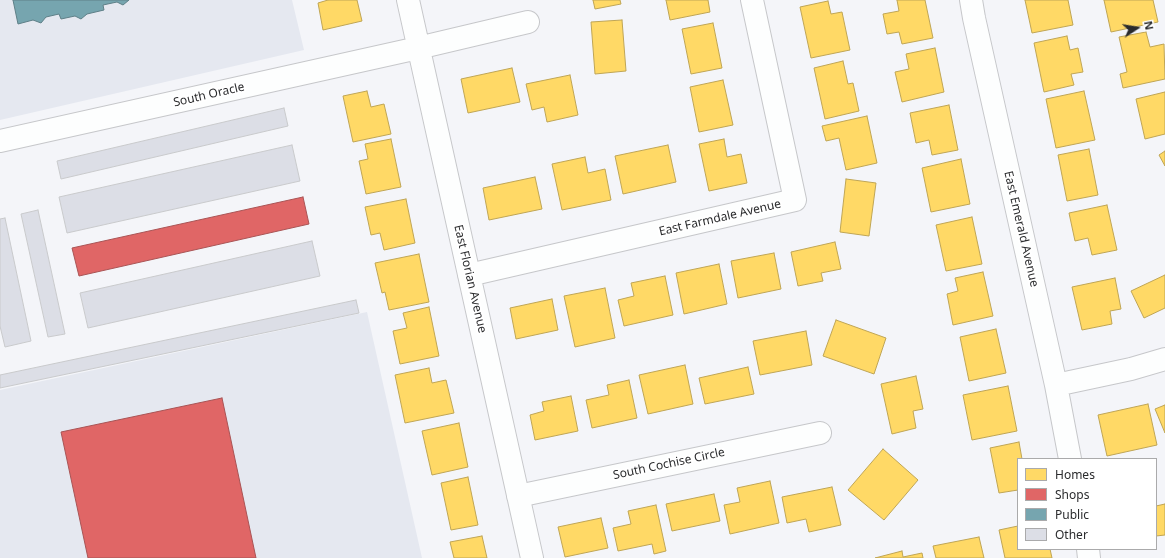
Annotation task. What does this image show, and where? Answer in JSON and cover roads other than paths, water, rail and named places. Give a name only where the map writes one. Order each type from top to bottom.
[{"type":"street","name":"East Florian Avenue","points":[[408,0],[532,558]]},
{"type":"street","name":"East Farmdale Avenue","points":[[469,275],[795,200],[752,0]]},
{"type":"street","name":"East Emerald Avenue","points":[[971,0],[1056,385],[1070,458]]},
{"type":"street","name":"South Oracle","points":[[0,141],[528,22]]},
{"type":"street","points":[[1056,385],[1131,369],[1165,359]]},
{"type":"street","name":"South Cochise Circle","points":[[518,496],[820,433]]}]
